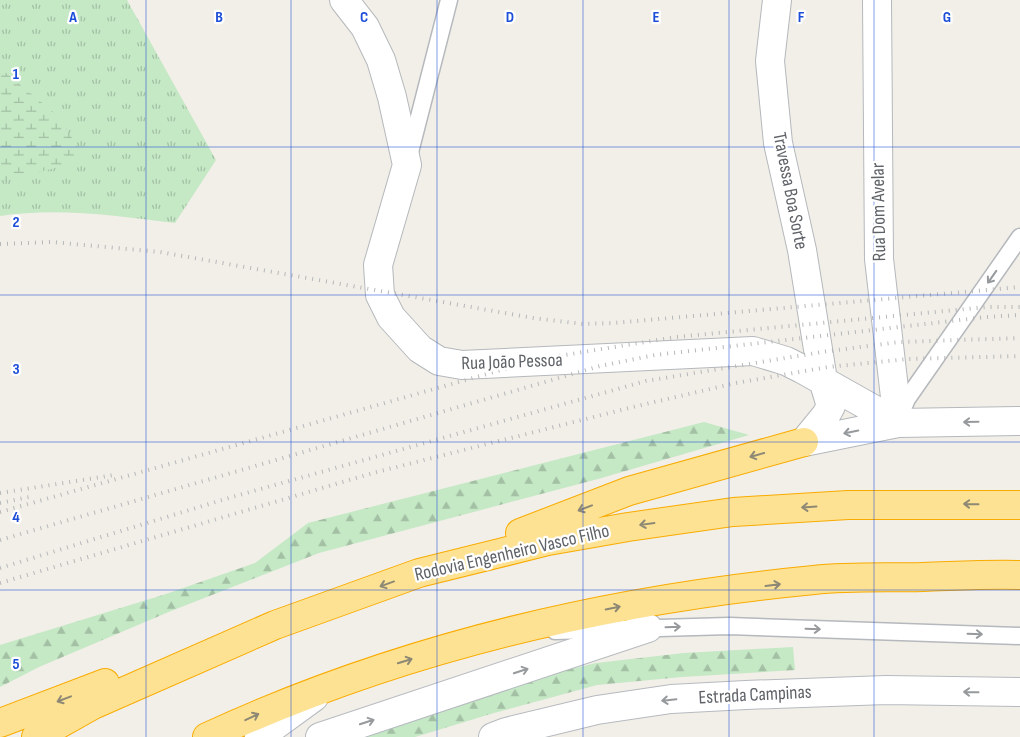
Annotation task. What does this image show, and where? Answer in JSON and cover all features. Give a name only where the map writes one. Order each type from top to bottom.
[{"type":"highway","points":[[419,573],[629,491],[804,442]]},
{"type":"highway","name":"Rodovia Engenheiro Vasco Filho","points":[[36,737],[93,705],[275,625],[419,573],[548,540],[628,526],[733,512],[848,505],[1020,504]]},
{"type":"highway","points":[[208,737],[264,711],[387,667],[502,632],[618,607],[714,592],[817,580],[1020,575]]},
{"type":"highway","points":[[0,723],[92,688],[275,625]]},
{"type":"street","points":[[344,0],[365,27],[381,60],[392,97],[407,165]]},
{"type":"street","name":"Travessa Boa Sorte","points":[[777,0],[770,61],[778,143],[802,250],[823,380]]},
{"type":"street","name":"Rua Dom Avelar","points":[[877,0],[879,259],[898,423]]},
{"type":"street","name":"Rua João Pessoa","points":[[407,165],[378,265],[380,295],[391,317],[404,333],[420,349],[439,361],[462,365],[753,352],[786,361],[898,423]]},
{"type":"street","points":[[804,442],[831,406],[823,380]]},
{"type":"street","points":[[804,442],[898,423],[1020,421]]},
{"type":"street","points":[[320,737],[648,628]]},
{"type":"street","points":[[259,737],[324,689]]},
{"type":"street","name":"Estrada Campinas","points":[[493,737],[506,732],[597,710],[671,700],[746,695],[886,690],[1020,692]]},
{"type":"lane","name":"Rua João Pessoa","points":[[407,165],[449,0]]},
{"type":"lane","points":[[898,423],[907,398],[1020,237]]},
{"type":"lane","points":[[502,632],[729,626],[1020,636]]},
{"type":"green space","points":[[0,0],[127,0],[216,160],[175,223],[65,212],[22,213],[0,216]]},
{"type":"green space","points":[[0,68],[59,117],[80,151],[78,162],[0,182]]},
{"type":"green space","points":[[704,422],[749,435],[598,479],[319,553],[171,611],[39,667],[0,687],[0,645],[166,594],[255,563],[308,523]]},
{"type":"green space","points":[[793,647],[795,670],[682,677],[597,685],[415,737],[330,737],[492,688],[596,663],[684,653]]},
{"type":"railway","points":[[0,244],[52,242],[160,252],[533,318],[583,324],[614,323],[1020,287]]},
{"type":"railway","points":[[0,512],[540,359],[676,337],[987,307],[1020,307]]},
{"type":"railway","points":[[0,540],[600,366],[655,355],[986,317],[1020,315]]},
{"type":"railway","points":[[0,568],[232,497],[646,381],[822,352],[899,342],[1020,338]]},
{"type":"railway","points":[[0,583],[373,473],[736,383],[828,367],[908,359],[1020,356]]},
{"type":"railway","points":[[0,493],[114,475]]},
{"type":"railway","points":[[0,503],[34,496]]}]
